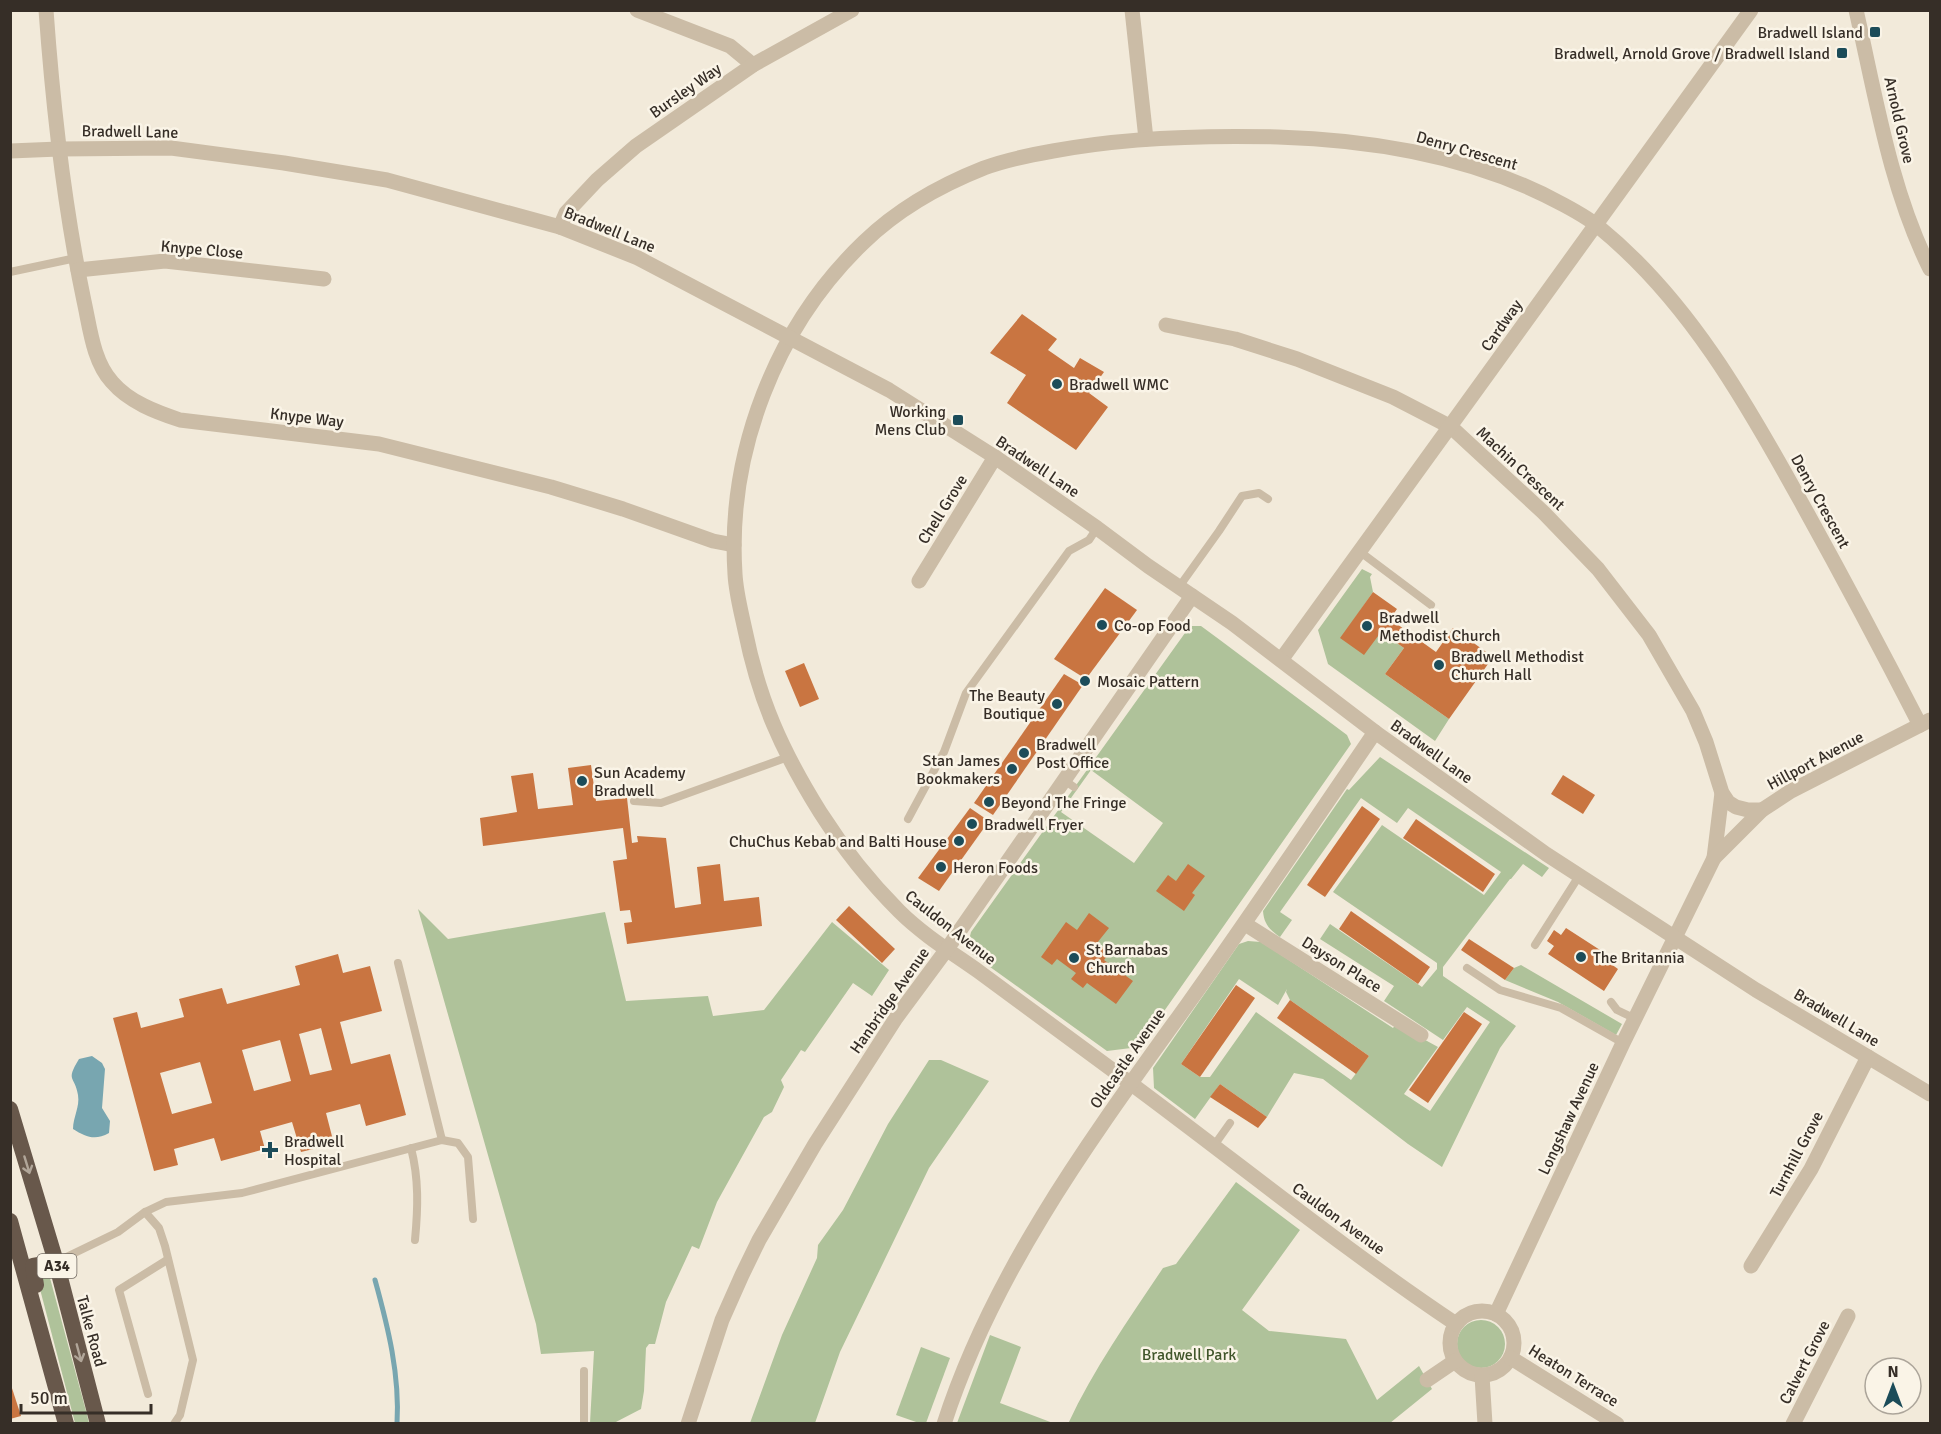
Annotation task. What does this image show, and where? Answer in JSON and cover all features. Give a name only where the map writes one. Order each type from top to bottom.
[{"type":"highway","name":"Talke Road","points":[[10,1109],[56,1262],[98,1424]]},
{"type":"highway","name":"A34","points":[[10,1221],[65,1419]]},
{"type":"highway","points":[[56,1262],[35,1265],[32,1269],[65,1419]]},
{"type":"street","points":[[637,10],[730,46],[753,64]]},
{"type":"street","name":"Bursley Way","points":[[560,227],[566,213],[597,180],[636,146],[753,64],[852,10]]},
{"type":"street","points":[[1132,10],[1146,139]]},
{"type":"street","name":"Cardway","points":[[1281,660],[1751,10]]},
{"type":"street","name":"Arnold Grove","points":[[1856,10],[1893,172],[1930,269]]},
{"type":"street","name":"Knype Way","points":[[46,11],[59,149],[77,264],[94,345],[99,360],[112,382],[151,410],[180,420],[379,444],[550,487],[623,509],[713,541],[734,545]]},
{"type":"street","name":"Denry Crescent","points":[[790,338],[817,295],[864,242],[904,209],[945,185],[990,165],[1042,152],[1091,144],[1196,135],[1338,140],[1441,157],[1499,175],[1543,194],[1596,223],[1636,261],[1705,342],[1770,446],[1925,722]]},
{"type":"street","name":"Bradwell Lane","points":[[10,151],[171,148],[387,180],[560,227],[638,258],[889,390],[995,457],[1281,660],[1375,732],[1579,876],[1675,939],[1930,1094]]},
{"type":"street","name":"Knype Close","points":[[77,264],[165,261],[324,279]]},
{"type":"street","name":"Machin Crescent","points":[[1166,325],[1235,339],[1297,359],[1393,397],[1451,427],[1544,513],[1598,569],[1649,635],[1693,711],[1706,742],[1722,793],[1714,858]]},
{"type":"street","name":"Cauldon Avenue","points":[[790,338],[773,369],[748,438],[738,496],[734,545],[735,581],[752,662],[773,728],[824,818],[857,866],[900,912],[1131,1084],[1267,1189],[1456,1324]]},
{"type":"street","name":"Chell Grove","points":[[919,580],[995,457]]},
{"type":"street","name":"Hanbridge Avenue","points":[[688,1424],[722,1320],[759,1240],[815,1144],[890,1028],[1069,784],[1192,596]]},
{"type":"street","name":"Hillport Avenue","points":[[1675,939],[1714,858],[1762,810],[1791,791],[1925,722]]},
{"type":"street","name":"Oldcastle Avenue","points":[[944,1424],[952,1398],[987,1318],[1022,1251],[1078,1160],[1245,924],[1375,732]]},
{"type":"street","points":[[1722,793],[1728,802],[1736,807],[1762,810]]},
{"type":"street","name":"Dayson Place","points":[[1245,924],[1421,1035]]},
{"type":"street","name":"Longshaw Avenue","points":[[1496,1314],[1623,1043],[1675,939]]},
{"type":"street","name":"Turnhill Grove","points":[[1751,1266],[1811,1169],[1868,1057]]},
{"type":"street","points":[[1481,1311],[1496,1314],[1508,1323],[1512,1330],[1514,1341],[1511,1358],[1497,1372],[1482,1376],[1464,1370],[1455,1361],[1450,1349],[1449,1341],[1456,1324],[1470,1313],[1481,1311]]},
{"type":"street","name":"Calvert Grove","points":[[1793,1424],[1848,1316]]},
{"type":"street","name":"Heaton Terrace","points":[[1511,1358],[1617,1424]]},
{"type":"street","points":[[1427,1380],[1455,1361]]},
{"type":"street","points":[[1482,1376],[1485,1424]]},
{"type":"lane","points":[[10,272],[77,264]]},
{"type":"lane","points":[[1179,587],[1242,496],[1259,493],[1268,499]]},
{"type":"lane","points":[[908,819],[944,753],[966,693],[1069,552],[1089,540],[1097,528]]},
{"type":"lane","points":[[1359,551],[1431,605]]},
{"type":"lane","points":[[634,801],[661,803],[788,757]]},
{"type":"lane","points":[[1535,945],[1579,876]]},
{"type":"lane","points":[[398,963],[442,1140]]},
{"type":"lane","points":[[1467,968],[1500,990],[1561,1008],[1623,1043]]},
{"type":"lane","points":[[1611,1002],[1617,1010],[1636,1019]]},
{"type":"lane","points":[[1213,1147],[1230,1123]]},
{"type":"lane","points":[[56,1262],[118,1232],[145,1212],[166,1202],[242,1193],[442,1140],[458,1143],[468,1157],[473,1219]]},
{"type":"lane","points":[[411,1148],[416,1165],[419,1200],[415,1240]]},
{"type":"lane","points":[[145,1212],[159,1228],[193,1360],[180,1415],[174,1424]]},
{"type":"lane","points":[[148,1394],[119,1290],[167,1260]]},
{"type":"lane","points":[[584,1371],[584,1424]]},
{"type":"green space","points":[[1362,569],[1372,574],[1370,577],[1373,592],[1341,638],[1381,632],[1404,648],[1385,674],[1449,719],[1435,741],[1328,664],[1318,630]]},
{"type":"green space","points":[[1190,626],[1201,626],[1347,735],[1351,744],[1139,1047],[1107,1051],[972,954],[969,940],[971,932]],"holes":[[[1091,770],[1163,823],[1134,863],[1061,812]]]},
{"type":"green space","points":[[1380,757],[1549,868],[1542,877],[1523,864],[1443,967],[1443,976],[1516,1026],[1500,1048],[1442,1167],[1323,1079],[1294,1073],[1267,1117],[1220,1084],[1195,1119],[1154,1088],[1153,1068],[1239,944],[1248,941],[1261,942],[1393,1028],[1396,1024],[1438,1047],[1404,1094],[1430,1111],[1490,1022],[1467,1007],[1443,1040],[1384,1001],[1394,986],[1320,939],[1330,924],[1422,987],[1437,969],[1437,963],[1333,892],[1382,825],[1484,895],[1501,872],[1408,808],[1397,823],[1361,798],[1280,912],[1292,920],[1280,937],[1268,926],[1263,911],[1347,789],[1349,790]],"holes":[[[1239,979],[1278,1005],[1287,989],[1290,1000],[1369,1056],[1351,1080],[1256,1012],[1210,1077],[1200,1077],[1181,1064]]]},
{"type":"green space","points":[[418,909],[448,939],[605,912],[626,1001],[708,996],[713,1016],[764,1010],[832,922],[889,970],[872,996],[853,983],[805,1052],[801,1050],[781,1080],[784,1087],[772,1112],[764,1117],[717,1202],[699,1249],[692,1246],[666,1302],[655,1344],[649,1344],[646,1348],[641,1409],[614,1423],[590,1423],[594,1351],[541,1354],[536,1324]]},
{"type":"green space","points":[[1521,965],[1622,1024],[1616,1035],[1558,1002],[1505,980],[1514,968]]},
{"type":"green space","points":[[929,1060],[941,1060],[989,1081],[929,1168],[840,1352],[815,1423],[750,1423],[782,1335],[817,1258],[818,1245],[843,1210],[888,1124]]},
{"type":"green space","name":"Bradwell Park","points":[[1236,1182],[1300,1230],[1242,1310],[1269,1331],[1346,1339],[1377,1400],[1419,1366],[1432,1389],[1390,1423],[1068,1424],[1101,1363],[1163,1268],[1176,1264]]},
{"type":"green space","points":[[47,1267],[89,1423],[75,1423],[35,1270]]},
{"type":"green space","points":[[1476,1320],[1486,1320],[1498,1327],[1505,1339],[1505,1349],[1498,1361],[1486,1368],[1476,1368],[1461,1357],[1457,1349],[1457,1339],[1468,1324]]},
{"type":"green space","points":[[990,1335],[1021,1347],[1000,1403],[1053,1423],[957,1423]]},
{"type":"green space","points":[[921,1347],[950,1358],[926,1423],[919,1423],[896,1415]]},
{"type":"water","points":[[92,1056],[102,1063],[105,1069],[102,1108],[110,1121],[109,1133],[95,1137],[86,1136],[73,1129],[78,1099],[72,1075],[79,1059]]},
{"type":"building","name":"Bradwell WMC","points":[[1022,314],[1057,339],[1048,350],[1074,368],[1080,358],[1104,372],[1089,393],[1108,407],[1076,450],[1007,403],[1026,375],[990,353]]},
{"type":"building","name":"Co-op Food","points":[[1105,588],[1137,610],[1086,679],[1054,659]]},
{"type":"building","name":"Bradwell Methodist Church Hall","points":[[1373,592],[1397,609],[1390,619],[1436,652],[1453,628],[1493,657],[1449,719],[1385,674],[1404,648],[1381,632],[1364,655],[1340,638]]},
{"type":"building","points":[[804,663],[819,699],[800,707],[785,671]]},
{"type":"building","points":[[1064,674],[1083,685],[993,815],[974,803]]},
{"type":"building","points":[[591,765],[596,801],[627,798],[632,843],[638,842],[637,836],[666,838],[675,908],[701,904],[697,867],[720,864],[724,901],[759,897],[762,926],[627,944],[624,923],[632,922],[630,910],[620,911],[613,861],[627,859],[623,828],[483,846],[480,818],[517,812],[511,776],[533,773],[538,809],[573,805],[568,768]]},
{"type":"building","points":[[1563,775],[1595,795],[1583,814],[1551,794]]},
{"type":"building","points":[[1362,806],[1380,819],[1325,897],[1307,885]]},
{"type":"building","points":[[970,808],[989,821],[939,891],[918,878]]},
{"type":"building","points":[[1416,819],[1495,874],[1483,892],[1403,838]]},
{"type":"building","points":[[1188,864],[1205,876],[1192,893],[1195,895],[1184,911],[1156,891],[1168,875],[1176,881]]},
{"type":"building","points":[[849,906],[895,949],[882,963],[836,920]]},
{"type":"building","points":[[1351,911],[1430,967],[1418,984],[1339,929]]},
{"type":"building","name":"St Barnabas Church","points":[[1089,913],[1109,928],[1097,943],[1110,952],[1104,960],[1133,981],[1116,1004],[1087,983],[1083,988],[1071,979],[1076,973],[1057,959],[1052,965],[1041,957],[1066,922],[1077,930]]},
{"type":"building","name":"The Britannia","points":[[1566,928],[1614,959],[1611,964],[1618,969],[1604,991],[1548,954],[1554,946],[1547,941],[1554,930],[1561,935]]},
{"type":"building","points":[[1469,939],[1514,968],[1505,980],[1461,950]]},
{"type":"building","points":[[338,954],[343,973],[370,966],[382,1011],[340,1022],[351,1064],[390,1054],[406,1115],[366,1126],[360,1104],[326,1113],[334,1144],[301,1152],[292,1122],[260,1131],[265,1149],[221,1161],[214,1138],[174,1149],[178,1165],[154,1171],[113,1018],[137,1012],[141,1028],[184,1017],[179,999],[222,988],[227,1004],[300,985],[295,966]],"holes":[[[321,1028],[332,1070],[310,1075],[299,1034]],[[280,1040],[291,1081],[254,1091],[242,1050]],[[200,1062],[212,1103],[172,1114],[160,1073]]]},
{"type":"building","points":[[1236,985],[1255,998],[1200,1077],[1181,1064]]},
{"type":"building","points":[[1290,1000],[1369,1056],[1356,1074],[1277,1018]]},
{"type":"building","points":[[1464,1012],[1482,1024],[1428,1103],[1409,1090]]},
{"type":"building","points":[[1220,1084],[1267,1117],[1258,1128],[1210,1097]]},
{"type":"building","points":[[10,1382],[21,1416],[10,1419]]},
{"type":"waterway","points":[[375,1280],[395,1369],[397,1424]]},
{"type":"place","name":"Bradwell Island","points":[[1875,32]]},
{"type":"place","name":"Bradwell, Arnold Grove / Bradwell Island","points":[[1842,53]]},
{"type":"place","name":"Bradwell WMC","points":[[1057,384]]},
{"type":"place","name":"Working Mens Club","points":[[958,420]]},
{"type":"place","name":"Co-op Food","points":[[1102,625]]},
{"type":"place","name":"Bradwell Methodist Church","points":[[1367,626]]},
{"type":"place","name":"Bradwell Methodist Church Hall","points":[[1439,665]]},
{"type":"place","name":"Mosaic Pattern","points":[[1085,681]]},
{"type":"place","name":"The Beauty Boutique","points":[[1057,704]]},
{"type":"place","name":"Bradwell Post Office","points":[[1024,753]]},
{"type":"place","name":"Stan James Bookmakers","points":[[1012,769]]},
{"type":"place","name":"Sun Academy Bradwell","points":[[582,781]]},
{"type":"place","name":"Beyond The Fringe","points":[[989,802]]},
{"type":"place","name":"Bradwell Fryer","points":[[972,824]]},
{"type":"place","name":"ChuChus Kebab and Balti House","points":[[959,841]]},
{"type":"place","name":"Heron Foods","points":[[941,867]]},
{"type":"place","name":"The Britannia","points":[[1581,957]]},
{"type":"place","name":"St Barnabas Church","points":[[1074,958]]},
{"type":"place","name":"Bradwell Hospital","points":[[270,1150]]}]
